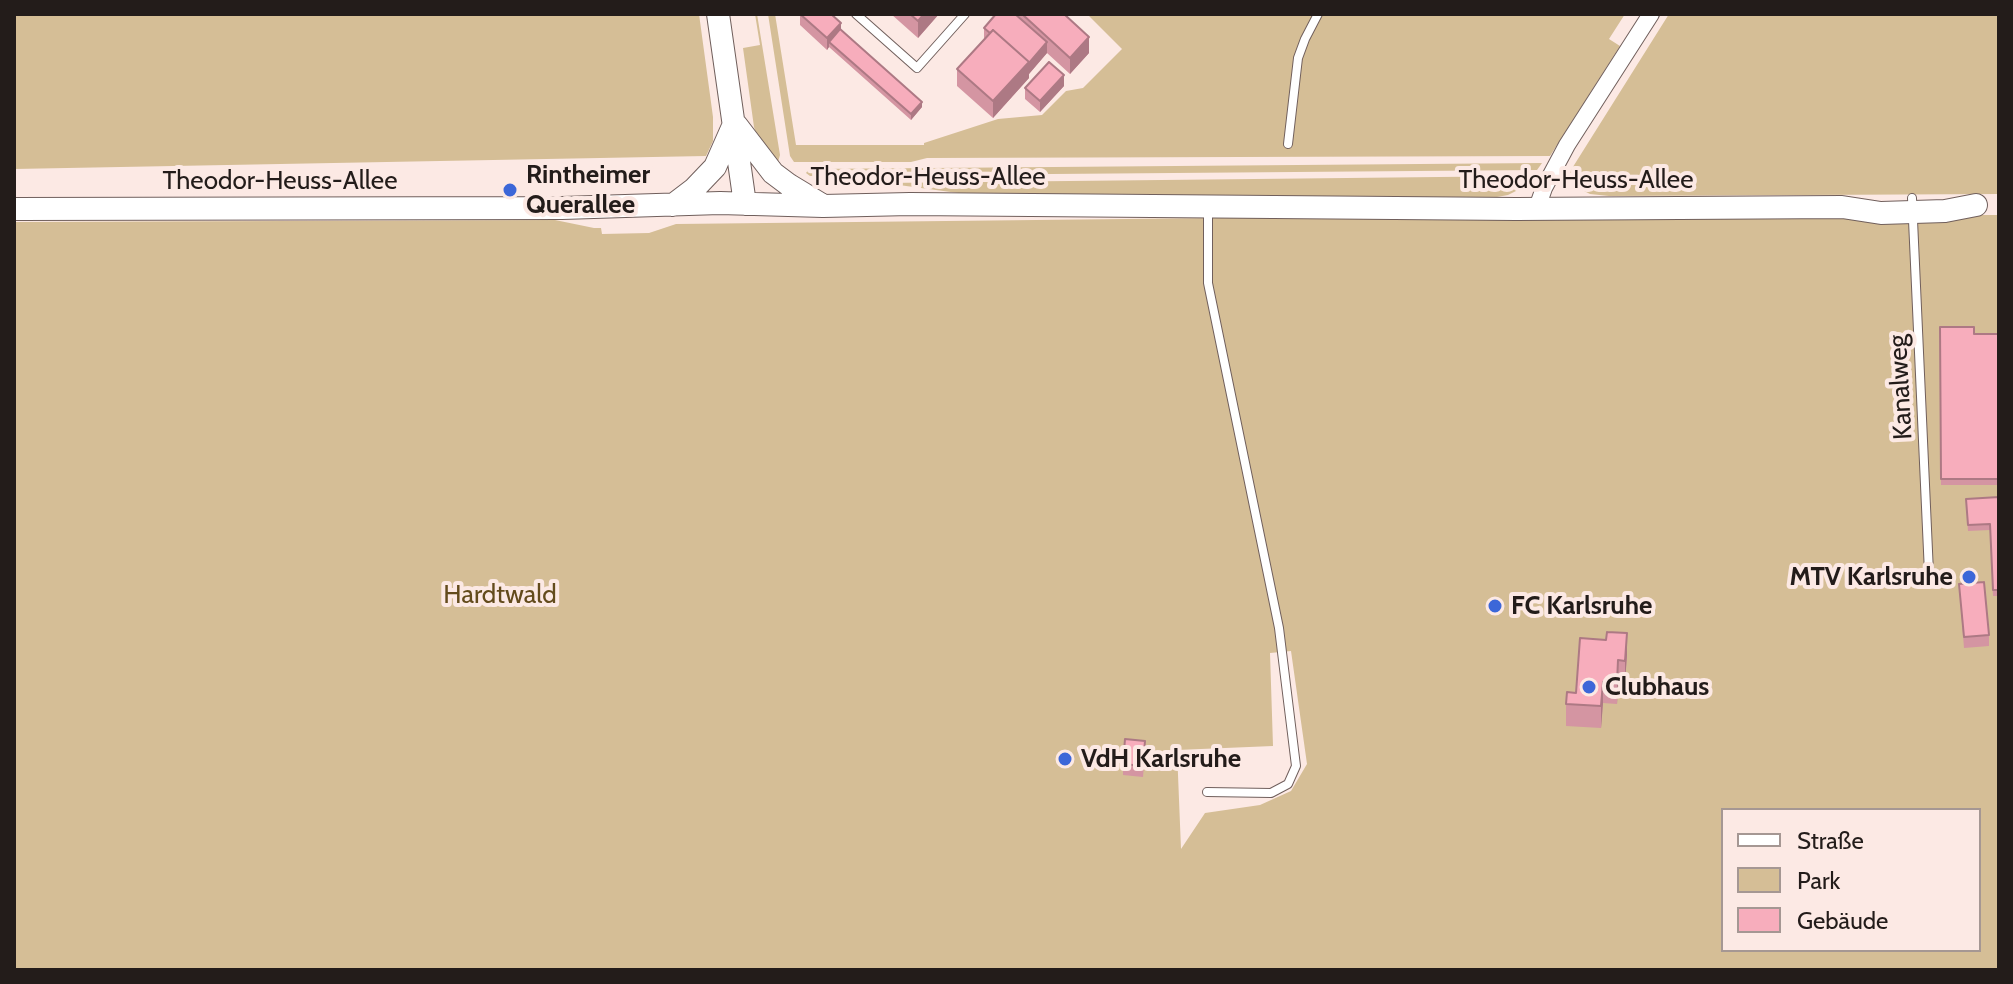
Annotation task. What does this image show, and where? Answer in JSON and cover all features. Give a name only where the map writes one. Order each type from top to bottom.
[{"type":"main road","points":[[718,14],[745,204]]},
{"type":"main road","points":[[673,205],[715,167],[735,123]]},
{"type":"main road","points":[[735,123],[773,173],[823,206]]},
{"type":"main road","name":"Theodor-Heuss-Allee","points":[[14,209],[910,204],[1842,207],[1881,213],[1913,205],[1945,211],[1976,205],[1999,205]]},
{"type":"street","points":[[1537,208],[1567,145],[1651,14]]},
{"type":"lane","points":[[856,14],[917,68],[965,14]]},
{"type":"lane","points":[[1288,144],[1298,58],[1318,14]]},
{"type":"lane","name":"Kanalweg","points":[[1913,205],[1929,573]]},
{"type":"lane","points":[[1207,792],[1271,793],[1288,784],[1296,766],[1279,628],[1208,283],[1208,207]]},
{"type":"green space","points":[[14,14],[699,14],[713,117],[713,141],[706,156],[14,169]]},
{"type":"green space","points":[[755,14],[780,155],[778,162],[757,136],[754,127],[743,48],[760,45]]},
{"type":"green space","points":[[768,14],[775,14],[796,145],[924,145],[998,119],[1042,115],[1066,91],[1083,88],[1122,49],[1087,14],[1625,14],[1609,39],[1620,46],[1550,156],[927,158],[911,162],[794,162],[790,156]]},
{"type":"green space","points":[[1669,14],[1999,14],[1999,194],[1609,196],[1590,194],[1580,189],[1570,177],[1571,170]]},
{"type":"green space","points":[[1542,163],[1537,170],[810,176],[806,173],[809,169]]},
{"type":"green space","points":[[1532,176],[1520,189],[1497,197],[973,195],[884,183]]},
{"type":"green space","name":"Hardtwald","points":[[1486,215],[1999,215],[1999,970],[14,970],[14,222],[555,220],[601,228],[602,234],[649,233],[676,224]],"holes":[[[1291,651],[1307,764],[1291,791],[1260,805],[1205,813],[1181,849],[1177,750],[1273,746],[1270,653]]]},
{"type":"building","points":[[800,14],[831,14],[841,23],[827,38]]},
{"type":"building","points":[[910,14],[924,14],[918,21]]},
{"type":"building","points":[[996,14],[1015,14],[1047,42],[1029,63],[993,30],[990,33],[984,28]]},
{"type":"building","points":[[1022,14],[1064,14],[1089,37],[1070,58]]},
{"type":"building","points":[[840,29],[922,102],[911,114],[829,42]]},
{"type":"building","points":[[993,30],[1029,62],[993,101],[957,69]]},
{"type":"building","points":[[1049,62],[1064,75],[1040,101],[1025,88]]},
{"type":"building","points":[[1940,327],[1974,327],[1974,334],[1999,334],[1999,479],[1941,479]]},
{"type":"building","points":[[1999,497],[1999,590],[1993,590],[1990,524],[1968,525],[1966,499]]},
{"type":"building","points":[[1984,582],[1989,635],[1964,637],[1959,584]]},
{"type":"building","points":[[1607,632],[1627,633],[1625,661],[1618,660],[1617,683],[1603,682],[1601,706],[1566,704],[1567,692],[1576,693],[1580,638],[1606,640]]},
{"type":"building","points":[[1125,739],[1145,741],[1143,766],[1123,764]]},
{"type":"place","name":"Rintheimer Querallee","points":[[510,190]]},
{"type":"place","name":"MTV Karlsruhe","points":[[1969,577]]},
{"type":"place","name":"FC Karlsruhe","points":[[1495,606]]},
{"type":"place","name":"Clubhaus","points":[[1589,687]]},
{"type":"place","name":"VdH Karlsruhe","points":[[1065,759]]}]
